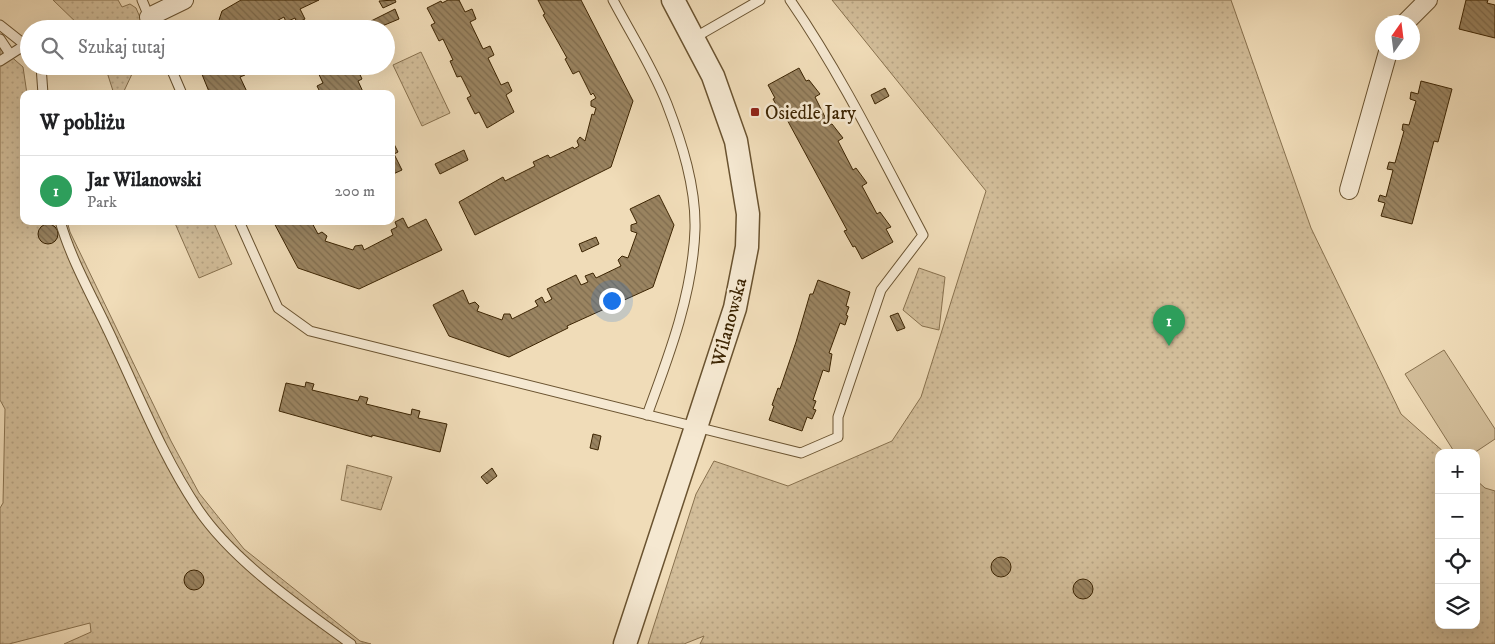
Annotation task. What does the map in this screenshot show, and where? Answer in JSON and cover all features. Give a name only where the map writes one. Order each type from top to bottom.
[{"type":"street","points":[[156,20],[184,0]]},
{"type":"street","name":"Wilanowska","points":[[624,644],[697,428],[735,308],[746,247],[748,214],[736,141],[723,99],[674,0]]},
{"type":"street","points":[[1413,15],[1428,0]]},
{"type":"street","points":[[1349,190],[1386,60]]},
{"type":"lane","points":[[142,0],[151,20]]},
{"type":"lane","points":[[613,0],[667,103],[686,160],[692,192],[695,228],[686,297],[647,415]]},
{"type":"lane","points":[[694,38],[760,0]]},
{"type":"lane","points":[[241,225],[278,308],[310,331],[801,453],[838,436],[838,417],[881,290],[923,235],[857,112],[810,29],[790,0]]},
{"type":"lane","points":[[0,25],[20,41]]},
{"type":"lane","points":[[0,39],[10,54]]},
{"type":"lane","points":[[0,61],[20,49]]},
{"type":"lane","points":[[42,75],[44,90]]},
{"type":"lane","points":[[174,75],[180,90]]},
{"type":"lane","points":[[62,225],[79,269],[174,471],[199,510],[228,544],[289,597],[351,644]]},
{"type":"shaded area","points":[[53,0],[118,0],[122,7],[130,4],[136,8],[141,20],[74,20]]},
{"type":"shaded area","points":[[832,0],[1231,0],[1311,228],[1401,414],[1440,449],[1435,449],[1435,629],[1480,629],[1480,484],[1485,488],[1495,491],[1495,644],[700,644],[704,636],[684,644],[648,644],[696,494],[714,461],[788,486],[892,441],[921,397],[986,191]]},
{"type":"shaded area","points":[[0,47],[20,64],[20,75],[24,75],[26,90],[20,90],[20,225],[68,225],[171,441],[199,493],[244,549],[360,641],[371,644],[64,644],[91,632],[90,623],[9,644],[0,644],[0,508],[3,503],[5,409],[0,400]]},
{"type":"shaded area","points":[[421,52],[450,113],[422,126],[395,69],[395,64]]},
{"type":"shaded area","points":[[108,75],[132,75],[124,90],[113,90]]},
{"type":"shaded area","points":[[176,225],[215,225],[232,264],[199,278]]},
{"type":"shaded area","points":[[919,268],[945,277],[939,330],[922,326],[903,310]]},
{"type":"shaded area","points":[[1444,350],[1495,429],[1495,439],[1480,449],[1452,449],[1405,374]]},
{"type":"shaded area","points":[[347,465],[392,477],[381,510],[341,500]]},
{"type":"building","points":[[241,0],[319,0],[300,9],[305,19],[303,20],[296,20],[295,18],[285,20],[284,17],[278,20],[219,20],[222,11]]},
{"type":"building","points":[[395,0],[396,2],[383,8],[379,1]]},
{"type":"building","points":[[448,0],[459,0],[465,12],[472,9],[476,19],[470,22],[483,49],[490,46],[494,55],[488,58],[501,85],[508,82],[512,91],[506,95],[514,112],[487,128],[479,112],[475,114],[467,98],[471,96],[461,76],[457,77],[450,61],[453,60],[443,39],[439,41],[431,25],[435,23],[427,8],[441,1],[442,3]]},
{"type":"building","points":[[538,0],[581,0],[633,101],[611,167],[475,235],[459,202],[503,177],[505,181],[535,166],[533,162],[548,155],[550,158],[579,146],[577,141],[580,137],[585,141],[592,114],[594,115],[596,108],[591,106],[591,101],[596,98],[593,93],[591,95],[579,71],[573,74],[565,59],[567,58],[543,15],[545,14]]},
{"type":"building","points":[[1466,0],[1488,0],[1487,3],[1495,5],[1495,38],[1459,29]]},
{"type":"building","points":[[395,9],[399,19],[395,21],[373,20]]},
{"type":"building","points":[[799,68],[806,81],[809,80],[820,94],[815,97],[829,125],[832,124],[843,138],[838,141],[853,170],[856,168],[867,183],[862,186],[877,214],[880,212],[891,227],[886,229],[893,242],[862,259],[844,231],[847,230],[784,114],[782,115],[773,99],[775,98],[768,85]]},
{"type":"building","points":[[202,75],[245,75],[240,77],[246,90],[208,90]]},
{"type":"building","points":[[319,75],[360,75],[362,79],[358,81],[362,90],[319,90],[317,86],[323,83]]},
{"type":"building","points":[[1421,81],[1452,89],[1438,142],[1434,141],[1412,224],[1381,216],[1385,203],[1378,201],[1380,195],[1386,197],[1393,170],[1387,169],[1389,162],[1395,163],[1404,131],[1402,130],[1403,124],[1409,125],[1416,101],[1410,99],[1411,92],[1418,94]]},
{"type":"building","points":[[885,88],[889,96],[875,104],[871,95]]},
{"type":"building","points":[[464,150],[468,160],[440,174],[435,164]]},
{"type":"building","points":[[395,156],[402,170],[395,173]]},
{"type":"building","points":[[659,195],[674,225],[653,287],[567,326],[568,328],[509,357],[449,336],[433,305],[463,290],[469,304],[475,302],[479,306],[477,311],[502,320],[504,314],[510,314],[512,319],[538,306],[535,301],[542,297],[545,303],[552,299],[547,289],[576,275],[581,285],[588,282],[585,276],[593,273],[596,278],[621,266],[618,260],[622,256],[628,258],[637,233],[631,231],[631,225],[637,223],[630,209]]},
{"type":"building","points":[[403,218],[408,228],[426,219],[442,250],[359,289],[298,268],[275,225],[313,225],[318,234],[322,232],[327,236],[325,241],[353,250],[355,246],[362,245],[364,250],[393,235],[391,230],[397,227],[395,222]]},
{"type":"building","points":[[44,225],[52,225],[57,230],[57,238],[52,243],[44,243],[39,238],[39,230]]},
{"type":"building","points":[[596,237],[599,244],[582,252],[579,244]]},
{"type":"building","points":[[818,280],[850,292],[846,306],[849,307],[845,325],[840,323],[829,353],[832,354],[829,372],[823,370],[813,400],[816,401],[813,409],[816,410],[812,419],[807,417],[802,431],[769,420],[774,406],[772,405],[778,388],[780,389],[810,294],[813,294]]},
{"type":"building","points":[[898,313],[905,328],[897,331],[890,316]]},
{"type":"building","points":[[306,382],[314,384],[312,390],[358,401],[360,396],[368,398],[366,404],[411,415],[412,409],[420,411],[418,418],[447,424],[440,452],[372,435],[372,437],[279,411],[286,383],[305,387]]},
{"type":"building","points":[[593,434],[601,436],[598,450],[590,448]]},
{"type":"building","points":[[492,468],[497,476],[487,484],[481,477]]},
{"type":"building","points":[[1001,557],[1008,560],[1011,567],[1008,574],[1001,577],[994,574],[991,567],[994,560]]},
{"type":"building","points":[[194,570],[201,573],[204,580],[201,587],[194,590],[187,587],[184,580],[187,573]]},
{"type":"building","points":[[1083,579],[1090,582],[1093,589],[1090,596],[1083,599],[1076,596],[1073,589],[1076,582]]},
{"type":"place","name":"Osiedle Jary","points":[[755,112]]},
{"type":"place","name":"Jar Wilanowski","points":[[1169,346]]}]
